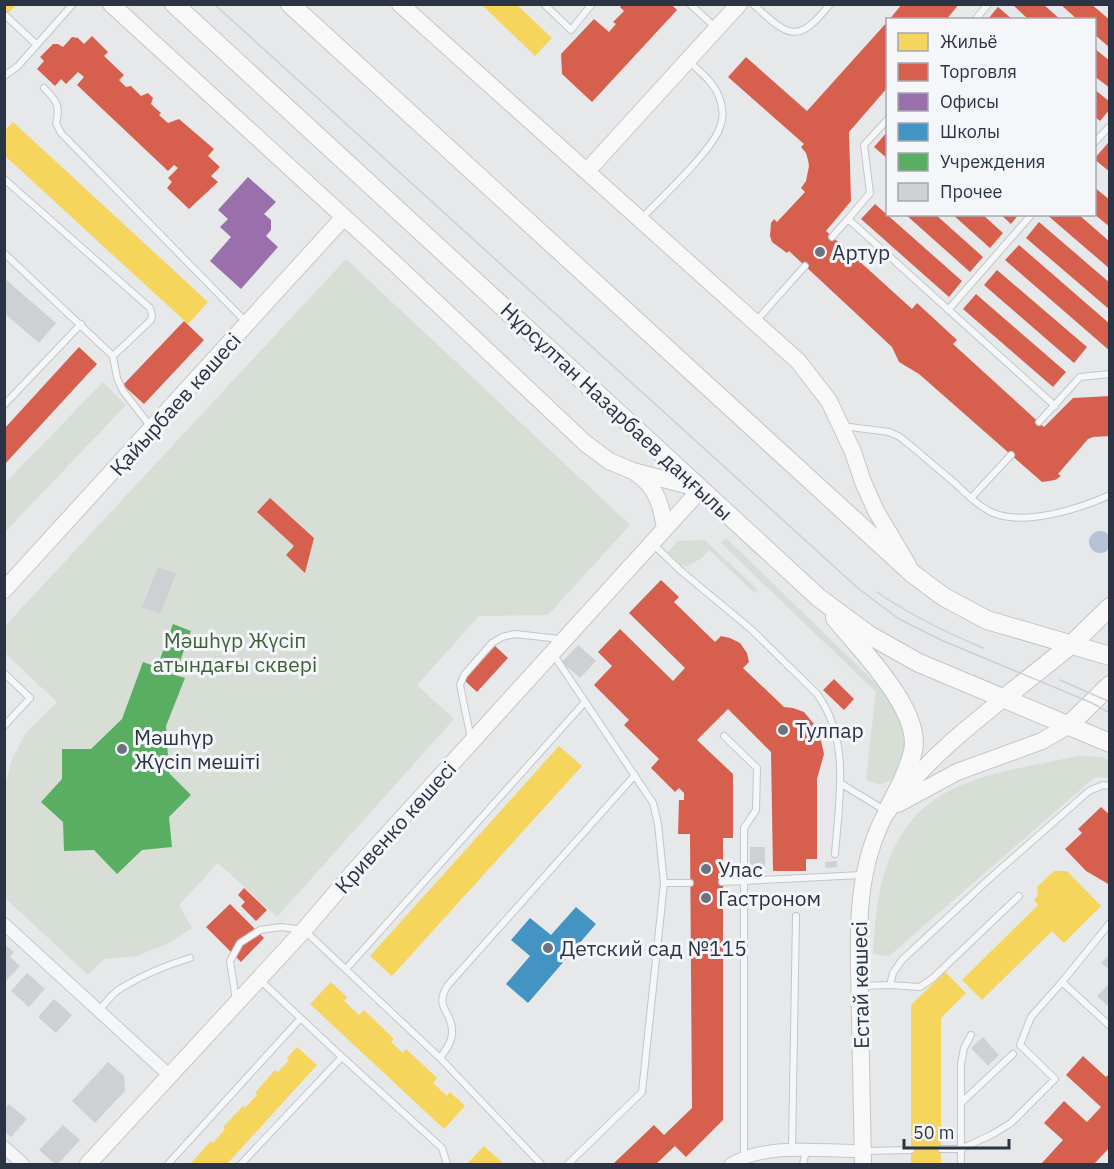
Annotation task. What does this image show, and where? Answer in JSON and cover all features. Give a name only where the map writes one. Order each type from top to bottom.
[{"type":"main road","name":"Нұрсұлтан Назарбаев даңғылы","points":[[174,4],[819,598],[869,635],[919,663],[1110,742]]},
{"type":"main road","points":[[290,4],[913,574],[944,597],[987,620],[1110,656]]},
{"type":"main road","points":[[819,598],[899,696],[914,733],[914,750],[902,782],[887,811]]},
{"type":"main road","name":"Естай көшесі","points":[[1003,699],[1072,644],[1110,608]]},
{"type":"main road","points":[[1068,725],[1110,684]]},
{"type":"street","points":[[111,4],[585,442],[609,460],[633,471],[701,489]]},
{"type":"street","points":[[400,4],[798,361],[829,401],[842,426],[876,512],[913,574]]},
{"type":"street","points":[[587,171],[739,4]]},
{"type":"street","name":"Қайырбаев көшесі","points":[[4,590],[344,217]]},
{"type":"street","points":[[633,471],[651,485],[658,497],[665,528]]},
{"type":"street","name":"Кривенко көшесі","points":[[88,1164],[304,930],[357,868],[701,489]]},
{"type":"street","name":"Естай көшесі","points":[[863,1158],[859,917],[863,875],[874,839],[887,811],[942,749],[1003,699]]},
{"type":"street","points":[[887,811],[933,783],[1042,741],[1068,725]]},
{"type":"street","points":[[4,924],[169,1075]]},
{"type":"street","points":[[4,1147],[23,1164]]},
{"type":"street","points":[[731,1164],[744,1157],[792,1150],[863,1158]]},
{"type":"lane","points":[[4,76],[18,66],[73,4]]},
{"type":"lane","points":[[544,4],[571,30],[592,4]]},
{"type":"lane","points":[[690,4],[717,28]]},
{"type":"lane","points":[[753,4],[777,26],[795,33],[805,30],[816,22],[830,4]]},
{"type":"lane","points":[[977,18],[988,4]]},
{"type":"lane","points":[[6,16],[37,45]]},
{"type":"lane","points":[[641,219],[713,142],[721,126],[722,109],[718,94],[710,81],[688,60]]},
{"type":"lane","points":[[44,88],[57,101],[59,112],[56,123],[61,133],[248,323]]},
{"type":"lane","points":[[832,237],[870,193],[864,145],[886,121]]},
{"type":"lane","points":[[1096,142],[1110,126]]},
{"type":"lane","points":[[4,179],[150,308],[151,320],[113,356]]},
{"type":"lane","points":[[948,310],[1030,216]]},
{"type":"lane","points":[[848,219],[1054,406]]},
{"type":"lane","points":[[4,253],[113,356],[117,378],[123,391],[152,428]]},
{"type":"lane","points":[[755,322],[805,266]]},
{"type":"lane","points":[[4,405],[81,324]]},
{"type":"lane","points":[[1040,422],[1080,377],[1110,374]]},
{"type":"lane","points":[[842,426],[889,432],[900,437],[971,498],[992,513],[1014,518],[1046,515],[1092,504],[1110,495]]},
{"type":"lane","points":[[971,498],[1011,455]]},
{"type":"lane","points":[[652,543],[681,571],[752,630],[817,694],[832,717],[836,732],[840,783],[835,854]]},
{"type":"lane","points":[[471,743],[460,685],[464,675],[492,643],[502,637],[515,634],[566,640]]},
{"type":"lane","points":[[553,654],[653,803],[658,824],[664,883],[642,1092],[568,1164]]},
{"type":"lane","points":[[4,674],[30,698],[4,726]]},
{"type":"lane","points":[[346,969],[585,702]]},
{"type":"lane","points":[[724,736],[757,768],[756,810],[744,828],[744,1157]]},
{"type":"lane","points":[[440,1058],[450,1042],[452,1031],[441,1002],[442,993],[634,775]]},
{"type":"lane","points":[[840,783],[887,811]]},
{"type":"lane","points":[[890,984],[893,973],[902,960],[1018,852],[1089,791],[1103,785],[1110,786]]},
{"type":"lane","points":[[722,882],[863,875]]},
{"type":"lane","points":[[664,883],[690,884]]},
{"type":"lane","points":[[860,986],[890,984],[920,987],[933,978],[1019,896]]},
{"type":"lane","points":[[792,1150],[796,916]]},
{"type":"lane","points":[[941,1149],[961,1149],[1011,1123],[1055,1079],[1020,1045],[1031,1017],[1110,923]]},
{"type":"lane","points":[[236,1002],[230,961],[240,943],[260,930],[281,927],[304,930],[440,1058],[540,1164]]},
{"type":"lane","points":[[99,1011],[122,987],[190,958]]},
{"type":"lane","points":[[258,978],[442,1148],[447,1164]]},
{"type":"lane","points":[[1062,982],[1110,1026]]},
{"type":"lane","points":[[168,1164],[300,1019]]},
{"type":"lane","points":[[961,1164],[961,1064],[964,1048],[971,1035]]},
{"type":"lane","points":[[961,1104],[1013,1054]]},
{"type":"lane","points":[[241,1164],[342,1057]]},
{"type":"lane","points":[[863,1158],[911,1150]]},
{"type":"lane","points":[[803,1164],[806,1151]]},
{"type":"green space","name":"Мәшһүр Жүсіп атындағы сквері","points":[[346,259],[630,525],[548,615],[479,616],[417,685],[454,719],[277,917],[218,863],[179,905],[192,928],[167,944],[137,956],[104,959],[88,975],[5,898],[5,785],[12,759],[26,733],[57,702],[5,653],[4,627]]},
{"type":"green space","points":[[103,382],[126,405],[5,532],[5,483]]},
{"type":"green space","points":[[726,538],[890,697],[904,723],[907,740],[901,763],[895,775],[888,782],[879,784],[866,780],[876,692],[721,543]]},
{"type":"green space","points":[[705,540],[758,590],[755,593],[709,550],[702,558],[687,566],[681,565],[668,552],[678,541]]},
{"type":"green space","points":[[1079,756],[1101,757],[1109,760],[1109,778],[1095,777],[889,956],[873,954],[878,899],[892,854],[908,825],[928,804],[953,789],[981,778]]},
{"type":"water","points":[[1100,531],[1108,534],[1111,542],[1108,550],[1100,553],[1092,550],[1089,542],[1092,534]]},
{"type":"building: Жильё","points":[[4,4],[17,4],[4,17],[5,6]]},
{"type":"building: Жильё","points":[[481,4],[516,4],[552,38],[535,56]]},
{"type":"building: Жильё","points":[[13,122],[208,302],[188,324],[4,155],[4,131]]},
{"type":"building: Жильё","points":[[559,746],[582,766],[392,976],[370,956]]},
{"type":"building: Жильё","points":[[1054,871],[1067,871],[1101,906],[1064,943],[1052,931],[982,1000],[962,980],[1038,905],[1034,900],[1038,895],[1037,887]]},
{"type":"building: Жильё","points":[[945,972],[966,993],[941,1018],[941,1164],[911,1164],[911,1005]]},
{"type":"building: Жильё","points":[[331,982],[347,997],[344,1001],[359,1015],[364,1010],[394,1039],[391,1042],[403,1053],[406,1049],[437,1078],[433,1083],[447,1096],[450,1092],[465,1106],[444,1129],[310,1004]]},
{"type":"building: Жильё","points":[[297,1047],[317,1065],[227,1164],[191,1163],[211,1141],[213,1143],[225,1129],[223,1127],[243,1106],[245,1108],[257,1095],[255,1093],[275,1070],[278,1072],[289,1060],[287,1058]]},
{"type":"building: Жильё","points":[[484,1146],[504,1164],[467,1164]]},
{"type":"building: Торговля","points":[[622,4],[671,4],[677,10],[592,102],[562,74],[561,54],[594,19],[609,32],[616,24],[613,22],[624,11],[620,7]]},
{"type":"building: Торговля","points":[[902,4],[959,4],[948,18],[891,18]]},
{"type":"building: Торговля","points":[[1012,4],[1043,4],[1059,18],[1027,18]]},
{"type":"building: Торговля","points":[[1060,4],[1091,4],[1110,20],[1110,48],[1096,36],[1096,18],[1076,18]]},
{"type":"building: Торговля","points":[[998,7],[1011,18],[989,18]]},
{"type":"building: Торговля","name":"Артур","points":[[886,23],[886,89],[849,132],[851,201],[826,231],[912,309],[917,303],[957,340],[953,344],[1044,427],[1073,398],[1110,396],[1110,436],[1088,439],[1058,474],[1061,476],[1055,480],[1042,482],[919,374],[899,362],[892,347],[789,251],[787,253],[772,242],[771,223],[774,219],[777,222],[805,192],[801,188],[806,181],[809,166],[806,153],[801,147],[804,144],[728,77],[746,57],[807,111]]},
{"type":"building: Торговля","points":[[92,36],[108,52],[104,56],[124,75],[119,80],[126,87],[131,86],[141,96],[148,93],[153,98],[151,104],[168,123],[179,119],[214,149],[208,156],[220,167],[211,176],[218,182],[189,209],[167,188],[172,182],[168,178],[178,168],[174,165],[168,171],[77,85],[84,77],[78,72],[66,84],[61,79],[55,86],[37,69],[44,61],[40,57],[53,44],[63,47],[72,37],[78,38],[84,44]]},
{"type":"building: Торговля","points":[[1096,50],[1110,61],[1110,88],[1096,78]]},
{"type":"building: Торговля","points":[[1096,91],[1110,102],[1110,109],[1100,121],[1096,118]]},
{"type":"building: Торговля","points":[[886,133],[886,157],[874,147]]},
{"type":"building: Торговля","points":[[1108,143],[1110,145],[1110,172],[1096,161],[1096,157]]},
{"type":"building: Торговля","points":[[1096,189],[1110,200],[1110,227],[1096,216]]},
{"type":"building: Торговля","points":[[875,204],[962,281],[949,297],[861,219]]},
{"type":"building: Торговля","points":[[907,216],[937,216],[983,257],[970,272]]},
{"type":"building: Торговля","points":[[954,216],[984,216],[1003,233],[990,248]]},
{"type":"building: Торговля","points":[[1002,216],[1017,216],[1011,224]]},
{"type":"building: Торговля","points":[[1048,216],[1080,216],[1110,242],[1110,269]]},
{"type":"building: Торговля","points":[[1039,222],[1110,283],[1110,310],[1026,238]]},
{"type":"building: Торговля","points":[[1019,245],[1110,324],[1110,351],[1005,260]]},
{"type":"building: Торговля","points":[[997,270],[1087,347],[1074,363],[984,285]]},
{"type":"building: Торговля","points":[[976,294],[1066,372],[1053,387],[963,309]]},
{"type":"building: Торговля","points":[[184,321],[204,340],[144,404],[123,385]]},
{"type":"building: Торговля","points":[[79,347],[97,364],[4,465],[4,429]]},
{"type":"building: Торговля","points":[[270,498],[314,538],[305,573],[286,555],[294,546],[257,512]]},
{"type":"building: Торговля","points":[[661,580],[679,597],[674,602],[715,642],[721,636],[740,643],[747,653],[749,662],[743,668],[784,707],[804,712],[814,724],[820,736],[824,754],[817,779],[817,859],[806,859],[806,871],[773,871],[771,752],[728,709],[697,740],[733,774],[733,838],[723,838],[723,1120],[686,1157],[675,1146],[656,1164],[613,1164],[654,1125],[664,1135],[692,1108],[690,834],[678,834],[679,800],[684,800],[684,793],[679,788],[675,792],[651,768],[659,759],[624,725],[629,720],[594,685],[612,666],[598,652],[620,629],[673,681],[685,668],[629,613]]},
{"type":"building: Торговля","points":[[495,646],[508,658],[477,692],[464,680]]},
{"type":"building: Торговля","points":[[834,679],[854,699],[844,710],[823,690]]},
{"type":"building: Торговля","points":[[1101,807],[1110,815],[1110,885],[1086,871],[1065,849],[1082,833],[1078,829]]},
{"type":"building: Торговля","points":[[244,888],[267,910],[256,921],[241,906],[245,902],[238,895]]},
{"type":"building: Торговля","points":[[230,904],[264,938],[241,962],[206,927]]},
{"type":"building: Торговля","points":[[1083,1056],[1106,1077],[1110,1073],[1110,1147],[1094,1164],[1041,1164],[1063,1140],[1044,1123],[1064,1101],[1087,1122],[1101,1107],[1066,1075]]},
{"type":"building: Офисы","points":[[248,177],[276,202],[264,214],[271,220],[271,230],[266,236],[278,247],[241,289],[210,261],[231,237],[220,227],[228,219],[218,210]]},
{"type":"building: Школы","name":"Детский сад №115","points":[[576,907],[596,924],[528,1003],[506,984],[530,956],[511,940],[530,918],[551,935]]},
{"type":"building: Учреждения","name":"Мәшһүр Жүсіп мешіті","points":[[173,624],[191,631],[175,675],[185,678],[166,726],[169,773],[191,795],[169,817],[172,847],[142,850],[117,874],[94,850],[64,851],[63,822],[41,802],[62,779],[62,749],[91,749],[122,719],[143,662],[157,667]]},
{"type":"building: Прочее","points":[[4,278],[56,323],[39,343],[4,313]]},
{"type":"building: Прочее","points":[[158,567],[176,574],[160,614],[142,607]]},
{"type":"building: Прочее","points":[[578,645],[596,661],[580,678],[562,662]]},
{"type":"building: Прочее","points":[[750,847],[765,847],[765,869],[750,869]]},
{"type":"building: Прочее","points":[[837,861],[837,867],[826,868],[825,862]]},
{"type":"building: Прочее","points":[[4,944],[14,952],[10,957],[20,966],[4,983]]},
{"type":"building: Прочее","points":[[1110,954],[1110,970],[1101,963]]},
{"type":"building: Прочее","points":[[27,973],[45,989],[29,1007],[11,991]]},
{"type":"building: Прочее","points":[[1110,983],[1110,1008],[1097,996]]},
{"type":"building: Прочее","points":[[54,999],[72,1015],[56,1033],[38,1017]]},
{"type":"building: Прочее","points":[[983,1037],[999,1055],[988,1066],[971,1048]]},
{"type":"building: Прочее","points":[[108,1062],[124,1076],[125,1091],[95,1123],[72,1101]]},
{"type":"building: Прочее","points":[[9,1104],[27,1119],[11,1137],[4,1131],[4,1109]]},
{"type":"building: Прочее","points":[[63,1125],[80,1140],[58,1164],[55,1164],[39,1150]]},
{"type":"tram line","points":[[214,4],[859,589],[899,619],[941,640],[1092,703],[1110,713]]},
{"type":"tram line","points":[[877,592],[928,623],[983,648]]},
{"type":"tram line","points":[[1060,680],[1110,702]]},
{"type":"place","name":"Артур","points":[[820,252]]},
{"type":"place","name":"Тулпар","points":[[783,730]]},
{"type":"place","name":"Мәшһүр Жүсіп мешіті","points":[[122,749]]},
{"type":"place","name":"Улас","points":[[706,869]]},
{"type":"place","name":"Гастроном","points":[[706,898]]},
{"type":"place","name":"Детский сад №115","points":[[548,948]]}]
